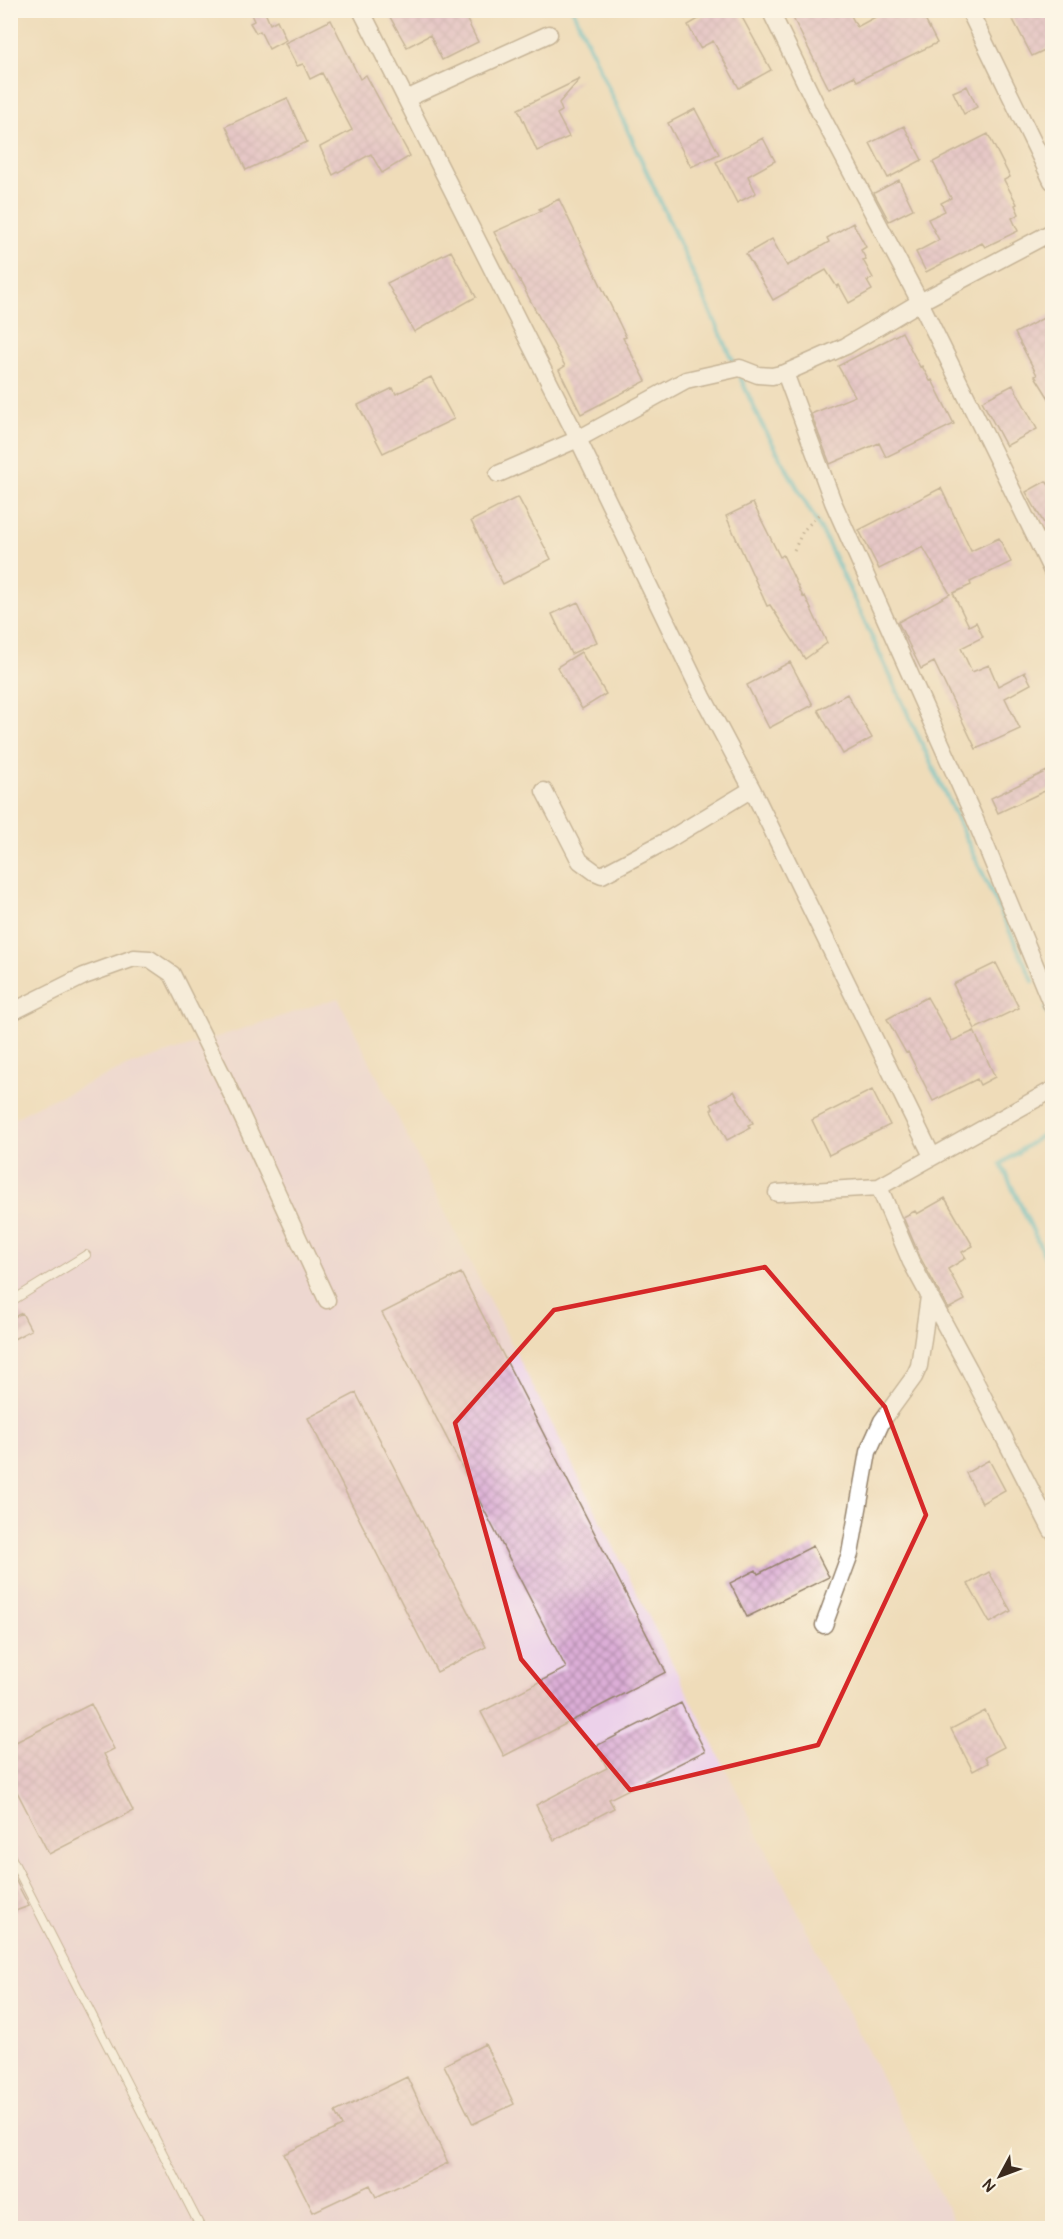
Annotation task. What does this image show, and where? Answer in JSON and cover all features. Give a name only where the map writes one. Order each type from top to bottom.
[{"type":"street","points":[[361,10],[578,439],[703,697],[752,789],[932,1156]]},
{"type":"street","points":[[770,10],[820,113],[920,302],[1053,571]]},
{"type":"street","points":[[969,10],[1053,181]]},
{"type":"street","points":[[406,99],[549,34]]},
{"type":"street","points":[[498,474],[578,439],[686,380],[740,368],[758,375],[772,376],[785,373],[846,346],[920,302],[1053,232]]},
{"type":"street","points":[[785,373],[833,502],[974,817],[1053,1006]]},
{"type":"street","points":[[544,791],[580,861],[595,872],[602,874],[668,840],[752,789]]},
{"type":"street","points":[[10,1013],[84,976],[134,958],[150,959],[172,974],[224,1078],[327,1300]]},
{"type":"street","points":[[777,1193],[879,1187],[1053,1090]]},
{"type":"street","points":[[879,1187],[911,1262],[975,1379],[1053,1531]]},
{"type":"street","points":[[824,1625],[850,1554],[868,1452],[882,1421],[914,1377],[919,1366],[929,1297]]},
{"type":"lane","points":[[10,1302],[86,1255]]},
{"type":"lane","points":[[10,1855],[201,2229]]},
{"type":"path","points":[[794,550],[812,519],[833,502]]},
{"type":"highlighted area","points":[[765,1267],[885,1407],[926,1515],[818,1745],[630,1790],[521,1659],[455,1423],[554,1310]]},
{"type":"shaded area","points":[[338,998],[957,2228],[11,2228],[10,1121],[37,1106],[128,1066]]},
{"type":"building","points":[[249,10],[264,10],[270,24],[277,20],[286,40],[269,49],[260,31],[256,33],[250,23],[254,21]]},
{"type":"building","points":[[386,10],[435,10],[440,19],[457,10],[462,10],[478,42],[442,60],[430,35],[407,47]]},
{"type":"building","points":[[714,10],[738,10],[771,70],[739,88],[713,41],[700,48],[688,25]]},
{"type":"building","points":[[789,10],[848,10],[857,27],[888,10],[920,10],[937,43],[857,81],[854,76],[829,89]]},
{"type":"building","points":[[1008,10],[1049,10],[1053,46],[1032,56]]},
{"type":"building","points":[[331,20],[360,79],[366,75],[410,156],[382,173],[371,154],[333,175],[320,147],[352,130],[322,73],[310,79],[303,64],[297,66],[285,43]]},
{"type":"building","points":[[580,79],[559,103],[562,111],[557,114],[569,137],[537,151],[518,109]]},
{"type":"building","points":[[967,86],[977,107],[964,114],[953,92]]},
{"type":"building","points":[[287,98],[307,142],[246,170],[226,126]]},
{"type":"building","points":[[695,109],[719,154],[691,167],[668,123]]},
{"type":"building","points":[[904,126],[922,160],[888,178],[870,143]]},
{"type":"building","points":[[988,134],[1010,177],[1004,180],[1017,204],[1015,205],[1019,214],[1012,218],[1018,231],[985,247],[982,243],[926,272],[916,252],[939,240],[928,219],[945,211],[941,203],[951,198],[933,162]]},
{"type":"building","points":[[763,138],[775,161],[748,176],[756,193],[737,203],[716,162]]},
{"type":"building","points":[[899,180],[913,209],[889,221],[874,193]]},
{"type":"building","points":[[559,199],[626,337],[623,338],[646,381],[581,414],[559,370],[565,366],[494,232],[541,211],[539,209]]},
{"type":"building","points":[[853,223],[866,247],[861,250],[866,259],[863,260],[873,278],[867,281],[872,290],[849,303],[839,285],[837,287],[826,270],[773,300],[746,254],[772,239],[787,266],[829,242],[827,238]]},
{"type":"building","points":[[451,251],[476,297],[414,332],[387,283]]},
{"type":"building","points":[[1053,313],[1053,405],[1035,376],[1037,375],[1015,333]]},
{"type":"building","points":[[902,332],[920,367],[922,366],[930,381],[932,380],[954,424],[886,457],[879,443],[830,464],[811,414],[855,396],[838,366]]},
{"type":"building","points":[[431,377],[454,419],[383,453],[358,405],[393,388],[396,394]]},
{"type":"building","points":[[1013,385],[1037,429],[1006,446],[982,401]]},
{"type":"building","points":[[1046,481],[1053,491],[1053,539],[1026,492]]},
{"type":"building","points":[[941,488],[971,551],[999,538],[1011,562],[953,593],[969,626],[976,622],[983,637],[961,648],[972,672],[989,665],[998,686],[1025,672],[1031,684],[1005,698],[1020,729],[976,749],[934,662],[921,669],[898,622],[950,594],[923,547],[879,569],[859,530]]},
{"type":"building","points":[[518,497],[551,559],[503,584],[471,521]]},
{"type":"building","points":[[753,503],[780,557],[783,555],[803,597],[805,596],[827,643],[805,659],[770,605],[767,606],[726,516]]},
{"type":"building","points":[[578,602],[597,642],[571,654],[552,614]]},
{"type":"building","points":[[581,652],[606,694],[582,709],[557,667]]},
{"type":"building","points":[[790,662],[813,705],[769,728],[747,685]]},
{"type":"building","points":[[847,694],[872,738],[843,754],[818,710]]},
{"type":"building","points":[[1047,771],[1053,787],[998,813],[991,798]]},
{"type":"building","points":[[996,963],[1019,1008],[975,1029],[953,984]]},
{"type":"building","points":[[927,997],[952,1041],[974,1031],[995,1077],[980,1085],[977,1079],[933,1101],[908,1052],[906,1053],[887,1019]]},
{"type":"building","points":[[872,1090],[890,1125],[829,1155],[812,1120]]},
{"type":"building","points":[[734,1091],[753,1123],[748,1125],[750,1128],[727,1140],[711,1110],[713,1108],[711,1104]]},
{"type":"building","points":[[945,1198],[973,1246],[962,1252],[966,1258],[948,1269],[965,1300],[948,1309],[920,1257],[903,1217],[915,1211],[917,1214]]},
{"type":"building","points":[[461,1273],[666,1672],[504,1756],[481,1712],[566,1668],[382,1313]]},
{"type":"building","points":[[22,1313],[31,1330],[10,1341],[10,1319]]},
{"type":"building","points":[[356,1393],[486,1647],[437,1672],[308,1418]]},
{"type":"building","points":[[989,1460],[1005,1490],[982,1503],[966,1473]]},
{"type":"building","points":[[813,1546],[829,1577],[747,1617],[730,1583],[756,1570],[758,1574]]},
{"type":"building","points":[[989,1572],[1011,1611],[990,1623],[968,1584]]},
{"type":"building","points":[[681,1703],[705,1751],[609,1799],[614,1808],[554,1840],[536,1805],[607,1768],[596,1746]]},
{"type":"building","points":[[91,1704],[114,1749],[104,1754],[133,1811],[49,1854],[10,1778],[10,1745]]},
{"type":"building","points":[[985,1711],[1004,1747],[985,1757],[988,1763],[973,1771],[951,1729]]},
{"type":"building","points":[[10,1870],[29,1906],[10,1913]]},
{"type":"building","points":[[485,2044],[514,2104],[473,2124],[444,2065]]},
{"type":"building","points":[[407,2077],[448,2163],[376,2197],[370,2185],[313,2212],[284,2154],[342,2126],[335,2112]]},
{"type":"waterway","points":[[573,10],[762,425],[825,537],[1033,981]]},
{"type":"waterway","points":[[1046,1009],[1052,1023]]},
{"type":"waterway","points":[[1052,1030],[1048,1131],[1001,1164],[1052,1271]]}]
